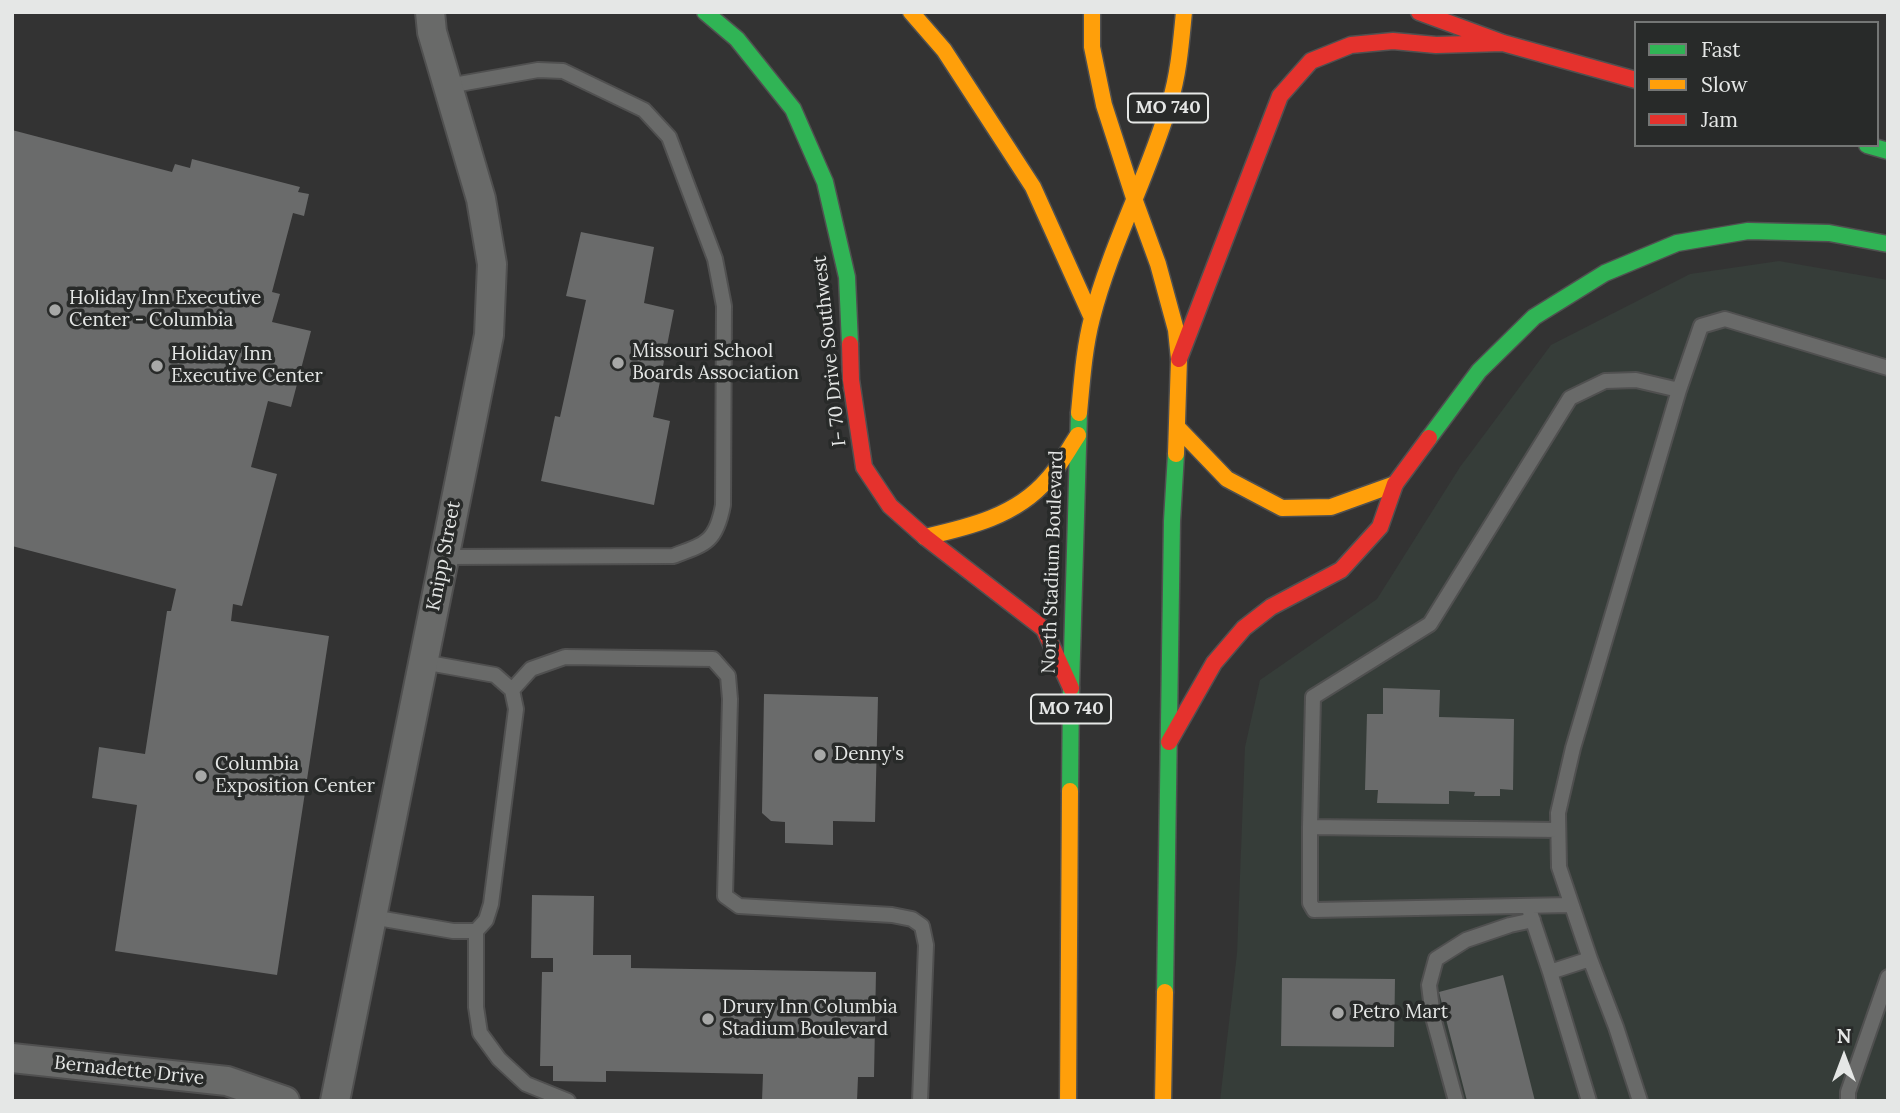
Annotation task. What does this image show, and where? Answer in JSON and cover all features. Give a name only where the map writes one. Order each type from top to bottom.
[{"type":"main road","name":"I- 70 Drive Southwest","points":[[705,12],[737,39],[793,109],[825,182],[847,277],[851,380],[864,467],[890,506],[925,537],[1044,629],[1071,688]]},
{"type":"main road","points":[[911,12],[944,50],[1033,187],[1091,318]]},
{"type":"main road","name":"MO 740","points":[[1092,12],[1092,47],[1104,105],[1169,301],[1179,359],[1172,521],[1163,1101]]},
{"type":"main road","name":"North Stadium Boulevard","points":[[1068,1101],[1071,688],[1082,374],[1091,318],[1170,102],[1179,63],[1184,12]]},
{"type":"main road","points":[[1419,12],[1503,43],[1634,79]]},
{"type":"main road","points":[[1179,359],[1280,96],[1311,61],[1351,45],[1393,41],[1436,45],[1503,43]]},
{"type":"main road","points":[[1169,742],[1214,663],[1244,628],[1271,607],[1341,570],[1380,527],[1395,484],[1479,370],[1534,317],[1605,273],[1676,243],[1748,231],[1829,233],[1888,244]]},
{"type":"main road","points":[[1178,428],[1227,479],[1282,508],[1331,507],[1395,484]]},
{"type":"main road","points":[[925,537],[977,525],[1010,511],[1044,484],[1078,435]]},
{"type":"street","name":"Knipp Street","points":[[335,1101],[489,335],[492,264],[481,199],[432,32],[430,12]]},
{"type":"street","name":"Bernadette Drive","points":[[12,1058],[226,1082],[285,1101]]},
{"type":"lane","points":[[444,557],[673,556],[704,544],[719,526],[723,505],[724,306],[715,259],[669,137],[643,110],[562,71],[538,70],[448,86]]},
{"type":"lane","points":[[1640,1101],[1559,867],[1558,813],[1573,748],[1679,390],[1701,326],[1725,319],[1888,368]]},
{"type":"lane","points":[[1571,905],[1314,910],[1310,903],[1313,697],[1430,624],[1570,398],[1605,381],[1636,380],[1679,390]]},
{"type":"lane","points":[[512,690],[531,669],[565,657],[713,659],[728,676],[730,699],[725,896],[739,906],[892,915],[912,919],[922,926],[926,945],[920,1101]]},
{"type":"lane","points":[[372,917],[453,931],[475,931],[486,920],[491,904],[516,709],[512,690],[495,675],[423,662]]},
{"type":"lane","points":[[1310,827],[1558,830]]},
{"type":"lane","points":[[1528,906],[1589,1101]]},
{"type":"lane","points":[[1457,1101],[1433,1017],[1429,985],[1436,959],[1466,940],[1533,920]]},
{"type":"lane","points":[[475,931],[476,1007],[480,1033],[499,1059],[526,1084],[568,1101]]},
{"type":"lane","points":[[1550,972],[1590,959]]},
{"type":"lane","points":[[1848,1101],[1848,1092],[1888,977]]},
{"type":"shaded area","points":[[1779,261],[1888,280],[1888,1101],[1220,1101],[1237,953],[1245,747],[1260,680],[1377,599],[1460,467],[1551,345],[1690,274]]},
{"type":"building","name":"Holiday Inn Executive Center","points":[[12,130],[172,172],[175,164],[190,168],[192,159],[300,187],[298,192],[309,194],[304,216],[293,213],[272,292],[280,294],[272,322],[311,331],[291,407],[268,401],[251,467],[277,474],[242,606],[233,604],[231,621],[329,636],[277,975],[115,951],[137,805],[92,798],[99,747],[145,754],[167,611],[171,611],[176,589],[12,546]]},
{"type":"building","name":"Missouri School Boards Association","points":[[581,232],[654,247],[644,303],[674,310],[653,417],[670,421],[654,505],[541,481],[555,416],[560,417],[586,300],[566,296]]},
{"type":"building","points":[[1383,688],[1440,690],[1439,717],[1514,719],[1513,790],[1500,789],[1500,796],[1474,796],[1475,792],[1449,791],[1449,804],[1377,803],[1378,790],[1365,790],[1367,714],[1383,714]]},
{"type":"building","name":"Denny's","points":[[764,694],[878,697],[875,822],[833,821],[833,845],[785,843],[785,822],[771,821],[762,813]]},
{"type":"building","name":"Drury Inn Columbia Stadium Boulevard","points":[[532,895],[594,896],[593,955],[631,955],[631,968],[876,972],[874,1077],[858,1077],[857,1101],[762,1101],[763,1074],[606,1071],[606,1082],[553,1081],[553,1066],[540,1066],[542,972],[553,972],[553,958],[531,958]]},
{"type":"building","points":[[1503,975],[1535,1101],[1467,1101],[1439,992]]},
{"type":"building","name":"Petro Mart","points":[[1282,978],[1395,979],[1394,1047],[1281,1046]]},
{"type":"traffic: fast","points":[[705,12],[737,39],[793,109],[825,182],[847,277],[850,344]]},
{"type":"traffic: fast","points":[[1874,147],[1888,151]]},
{"type":"traffic: fast","points":[[1429,438],[1479,371],[1534,317],[1605,273],[1677,243],[1748,231],[1829,233],[1888,244]]},
{"type":"traffic: fast","points":[[1070,791],[1079,413]]},
{"type":"traffic: fast","points":[[1165,992],[1172,521],[1176,454]]},
{"type":"traffic: slow","points":[[911,12],[944,50],[1033,187],[1092,318]]},
{"type":"traffic: slow","points":[[1092,12],[1092,47],[1104,105],[1158,264],[1176,330],[1179,359],[1176,454]]},
{"type":"traffic: slow","points":[[1079,413],[1085,353],[1092,318],[1109,263],[1152,156],[1170,102],[1178,68],[1184,12]]},
{"type":"traffic: slow","points":[[1178,428],[1227,479],[1282,508],[1331,507],[1395,484]]},
{"type":"traffic: slow","points":[[925,537],[975,524],[1021,503],[1051,475],[1078,435]]},
{"type":"traffic: slow","points":[[1068,1101],[1070,791]]},
{"type":"traffic: slow","points":[[1163,1101],[1165,992]]},
{"type":"traffic: jam","points":[[1419,12],[1503,43],[1634,79]]},
{"type":"traffic: jam","points":[[1179,359],[1280,96],[1311,61],[1351,45],[1393,41],[1436,45],[1503,43]]},
{"type":"traffic: jam","points":[[850,344],[851,380],[864,467],[890,506],[925,537],[1044,629],[1071,688]]},
{"type":"traffic: jam","points":[[1169,742],[1214,663],[1244,628],[1271,607],[1341,570],[1380,527],[1395,484],[1429,438]]},
{"type":"place","name":"Holiday Inn Executive Center - Columbia","points":[[55,310]]},
{"type":"place","name":"Missouri School Boards Association","points":[[618,363]]},
{"type":"place","name":"Holiday Inn Executive Center","points":[[157,366]]},
{"type":"place","name":"Denny's","points":[[820,755]]},
{"type":"place","name":"Columbia Exposition Center","points":[[201,776]]},
{"type":"place","name":"Petro Mart","points":[[1338,1013]]},
{"type":"place","name":"Drury Inn Columbia Stadium Boulevard","points":[[708,1019]]}]
